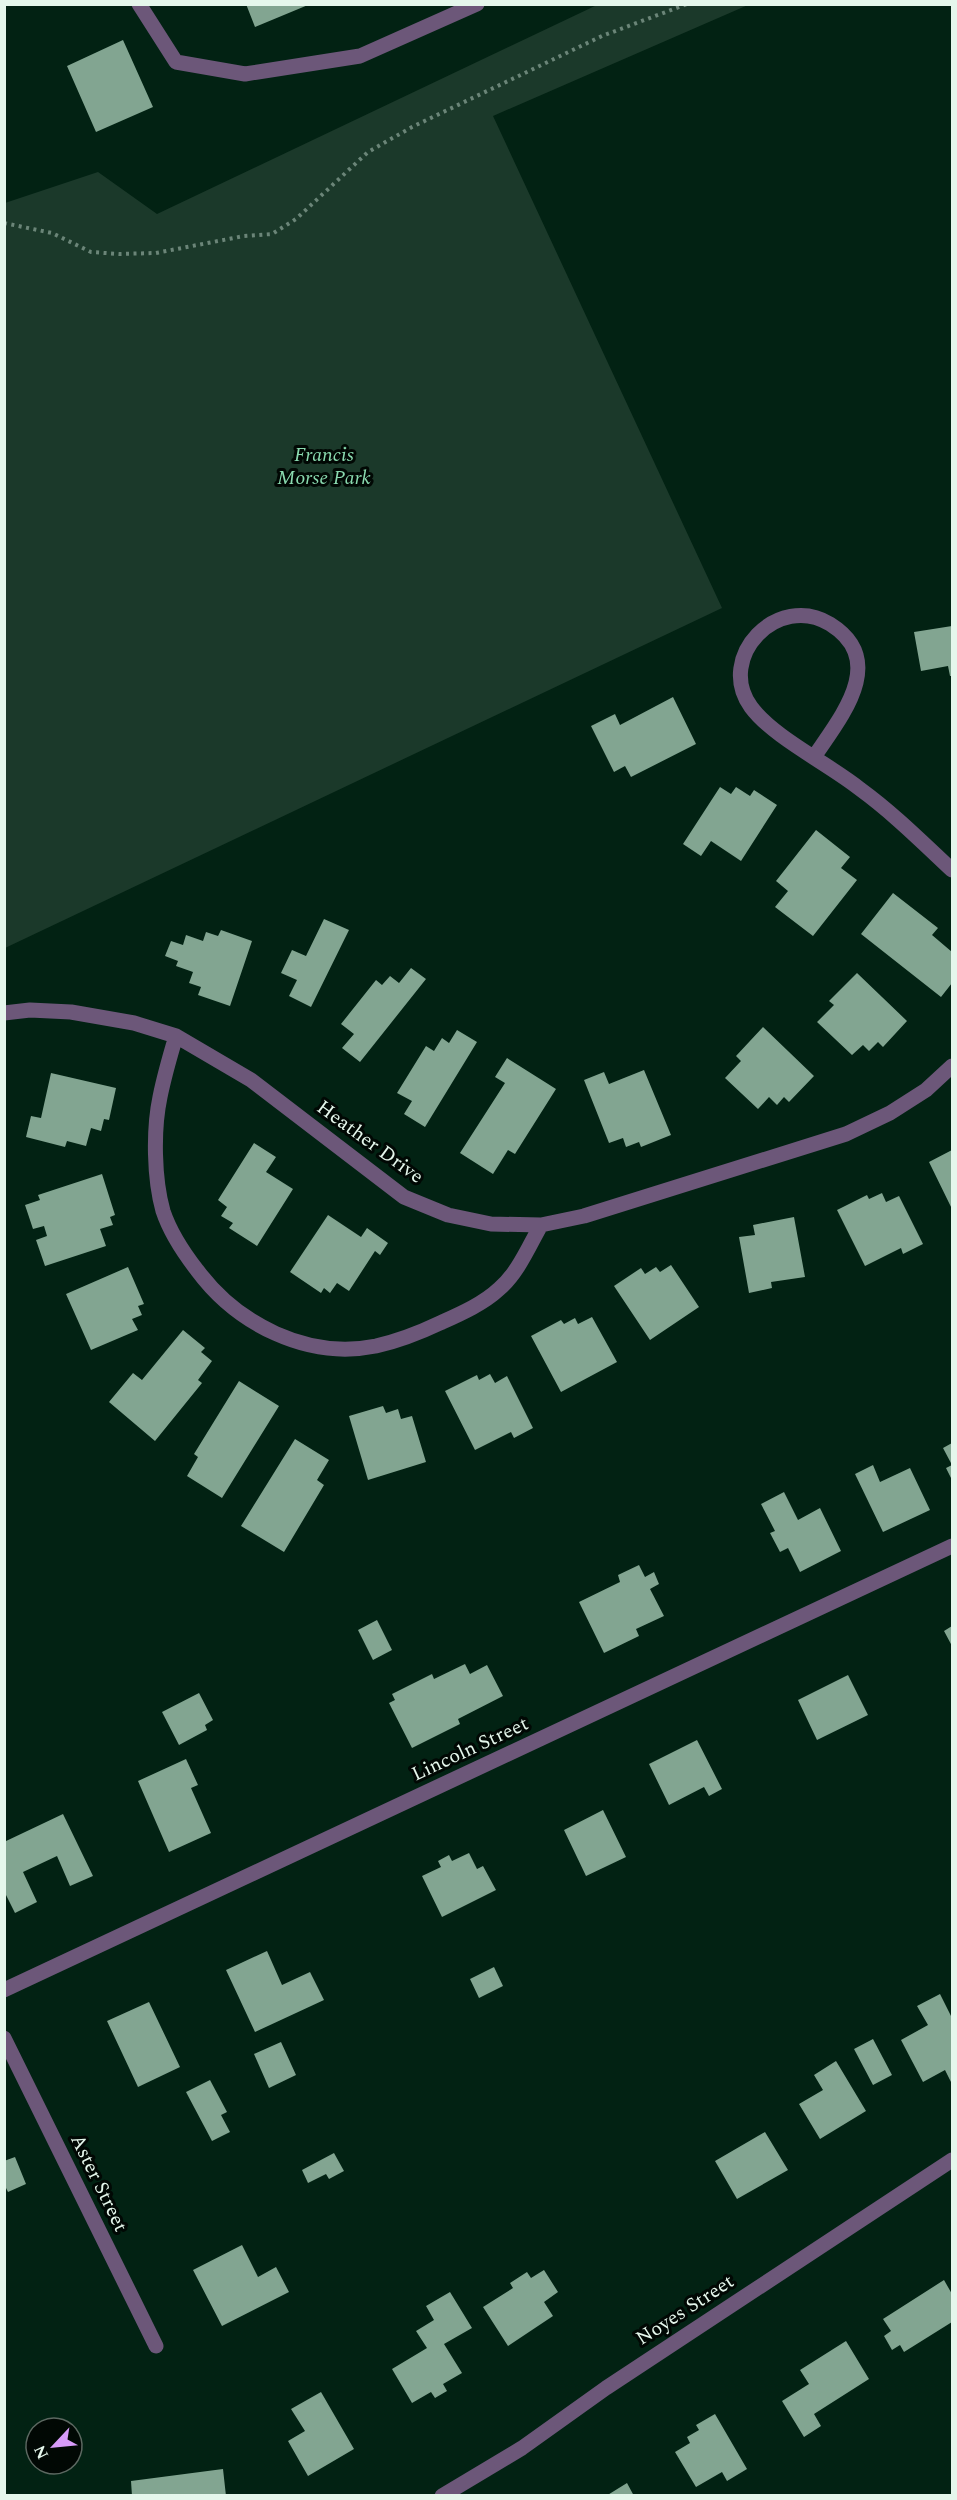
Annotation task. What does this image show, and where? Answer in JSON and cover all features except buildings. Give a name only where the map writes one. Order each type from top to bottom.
[{"type":"street","points":[[139,4],[176,62],[245,74],[360,56],[477,4]]},
{"type":"street","points":[[814,757],[850,703],[855,691],[857,665],[848,640],[829,623],[804,615],[791,616],[767,625],[749,644],[744,656],[742,682],[748,701],[760,716],[814,757],[861,789],[952,870]]},
{"type":"street","name":"Heather Drive","points":[[4,1013],[30,1010],[71,1012],[134,1023],[176,1036],[251,1080],[404,1197],[448,1215],[491,1224],[542,1225],[584,1216],[846,1134],[890,1113],[926,1090],[952,1066]]},
{"type":"street","points":[[176,1036],[159,1100],[156,1159],[163,1211],[182,1251],[210,1288],[240,1314],[280,1337],[326,1348],[374,1346],[417,1334],[461,1314],[499,1289],[520,1263],[542,1225]]},
{"type":"street","name":"Lincoln Street","points":[[4,1990],[952,1546]]},
{"type":"street","name":"Aster Street","points":[[4,2038],[156,2346]]},
{"type":"street","name":"Noyes Street","points":[[442,2496],[522,2448],[635,2369],[952,2160]]},
{"type":"path","points":[[4,223],[52,233],[91,252],[119,254],[156,253],[244,236],[272,234],[296,219],[368,152],[412,127],[602,36],[687,4]]},
{"type":"green space","name":"Francis Morse Park","points":[[597,5],[748,5],[493,116],[722,608],[5,948],[5,203],[98,172],[157,214]]}]
